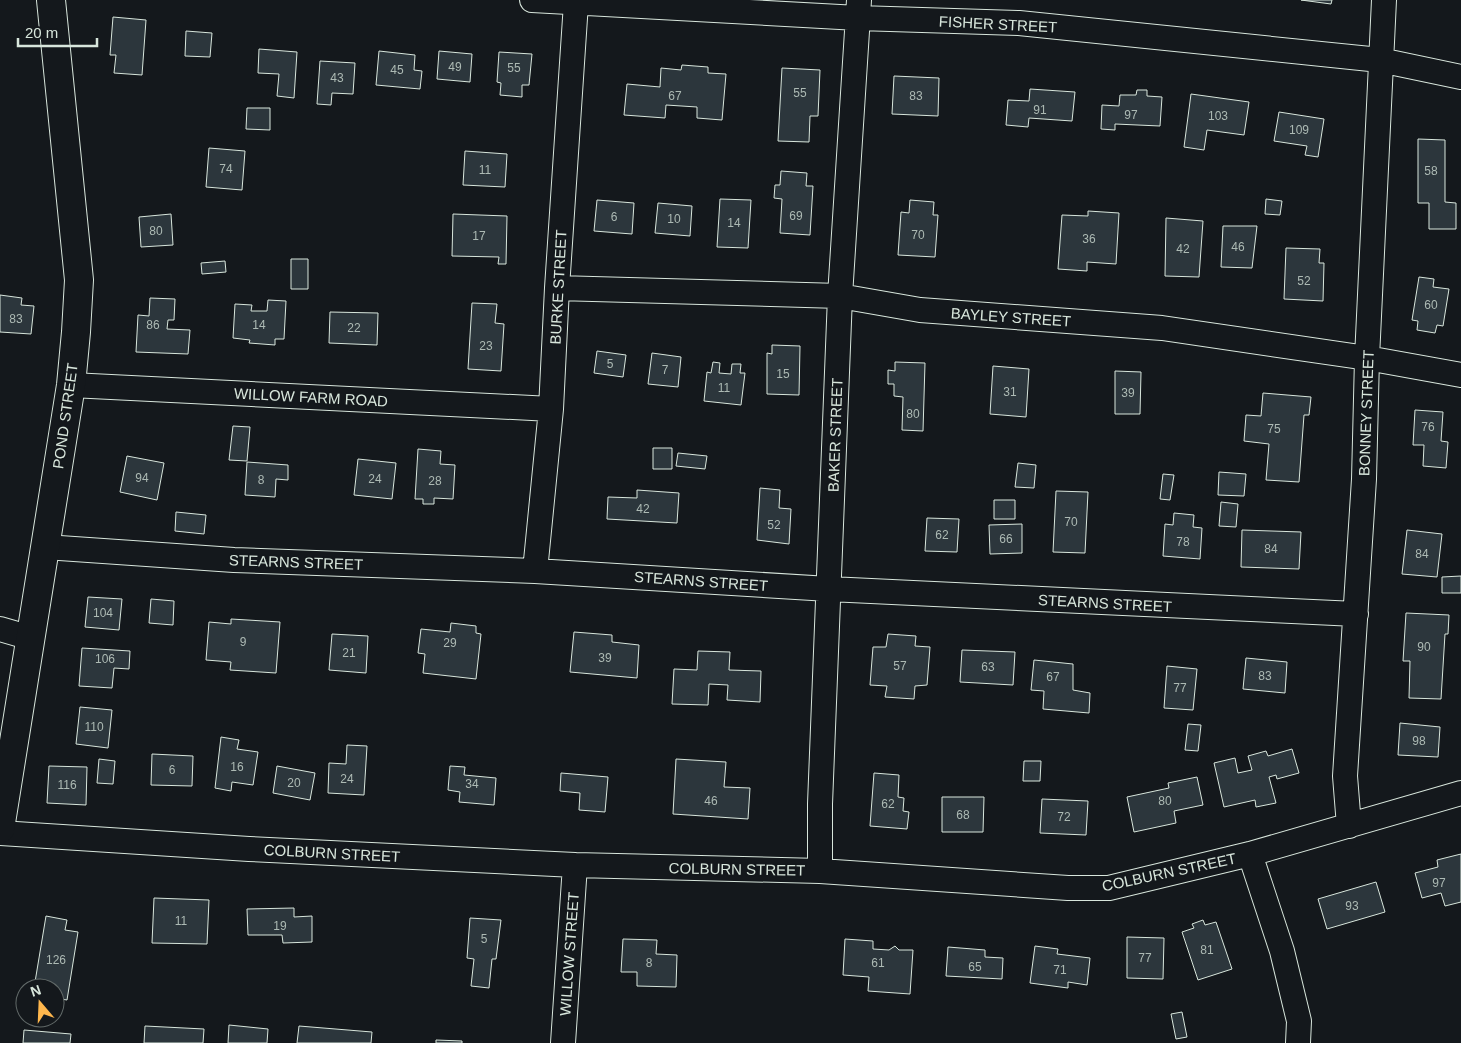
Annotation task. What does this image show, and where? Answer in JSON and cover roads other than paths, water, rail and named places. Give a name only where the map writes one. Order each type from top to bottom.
[{"type":"street","name":"POND STREET","points":[[0,828],[71,385],[79,280],[51,0]]},
{"type":"street","name":"FISHER STREET","points":[[532,0],[576,4],[859,9],[1019,23],[1380,60],[1461,77]]},
{"type":"street","name":"BONNEY STREET","points":[[1349,826],[1345,776],[1364,479],[1367,358],[1384,0]]},
{"type":"street","name":"BURKE STREET","points":[[535,571],[551,409],[576,4]]},
{"type":"street","name":"BAKER STREET","points":[[820,871],[820,804],[840,296],[859,9]]},
{"type":"street","name":"BAYLEY STREET","points":[[557,288],[840,296],[920,310],[1162,328],[1367,358],[1461,375]]},
{"type":"street","name":"WILLOW FARM ROAD","points":[[71,385],[551,409]]},
{"type":"street","name":"STEARNS STREET","points":[[46,547],[234,560],[535,571],[828,590],[1356,614]]},
{"type":"street","points":[[0,629],[31,638]]},
{"type":"street","name":"COLBURN STREET","points":[[0,833],[249,849],[575,865],[820,871],[1068,888],[1109,888],[1250,854],[1461,794]]},
{"type":"street","points":[[1250,854],[1282,950],[1299,1021],[1298,1043]]},
{"type":"street","name":"WILLOW STREET","points":[[563,1043],[575,865]]}]
